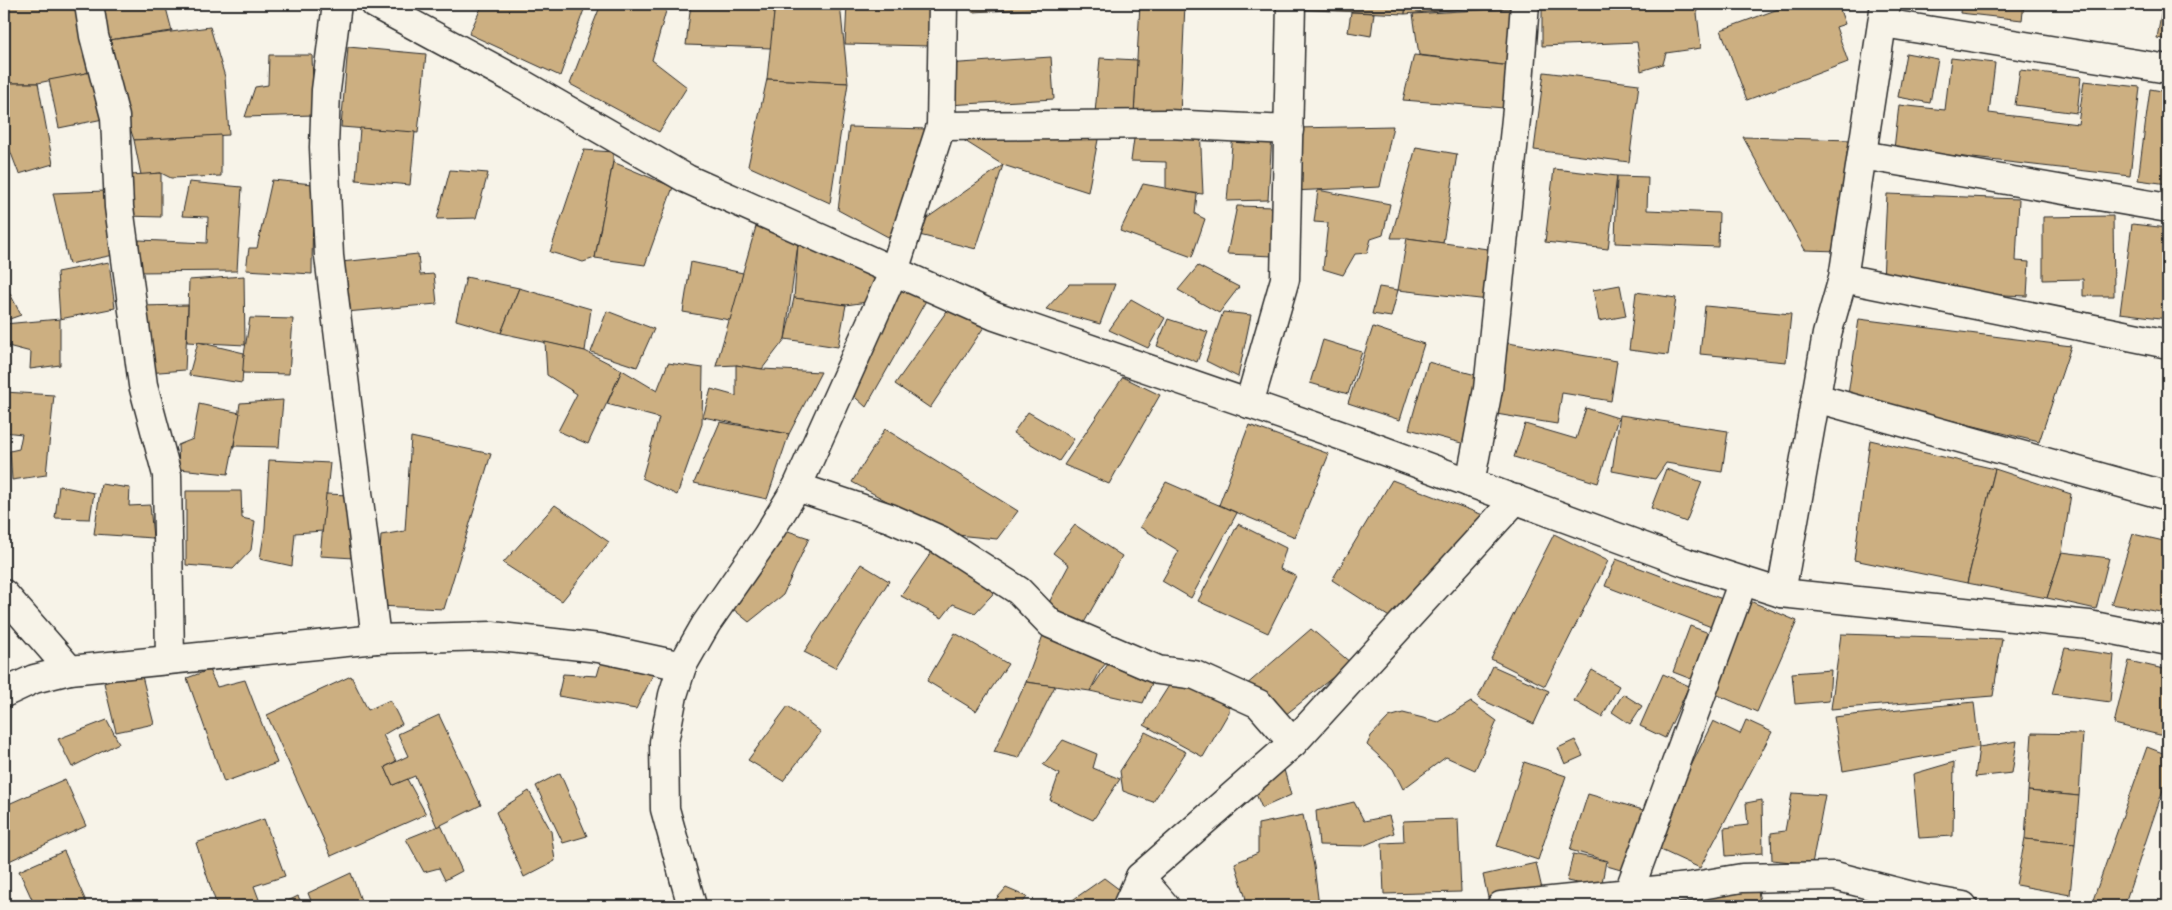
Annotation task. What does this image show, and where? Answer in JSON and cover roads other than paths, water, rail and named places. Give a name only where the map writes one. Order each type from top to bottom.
[{"type":"street","points":[[89,4],[94,36],[115,117],[119,207],[142,385],[167,475],[170,659]]},
{"type":"street","points":[[336,4],[326,90],[324,147],[329,256],[376,639]]},
{"type":"street","points":[[375,4],[510,77],[687,178],[995,316],[1516,499],[1687,563],[1781,593],[2089,625],[2168,641]]},
{"type":"street","points":[[692,906],[665,809],[664,742],[682,666],[706,624],[767,536],[797,487],[894,271],[941,126],[943,4]]},
{"type":"street","points":[[1249,404],[1285,279],[1291,4]]},
{"type":"street","points":[[1470,483],[1488,389],[1517,109],[1525,4]]},
{"type":"street","points":[[1781,593],[1827,334],[1843,278],[1870,92],[1884,14],[2168,69]]},
{"type":"street","points":[[941,126],[1168,124],[1288,130]]},
{"type":"street","points":[[1862,155],[2168,208]]},
{"type":"street","points":[[1843,278],[2168,344]]},
{"type":"street","points":[[1816,398],[2168,496]]},
{"type":"street","points":[[797,487],[890,518],[940,540],[1019,591],[1051,624],[1158,670],[1195,675],[1259,704],[1293,742]]},
{"type":"street","points":[[1127,906],[1140,877],[1293,742],[1516,499]]},
{"type":"street","points":[[1628,894],[1743,581]]},
{"type":"street","points":[[4,594],[70,670]]},
{"type":"street","points":[[4,693],[34,679],[70,670],[376,639],[492,636],[599,648],[682,666]]},
{"type":"street","points":[[1501,906],[1689,887],[1742,878],[1835,876],[1924,899],[1963,906]]},
{"type":"street","points":[[1140,877],[1165,906]]}]
